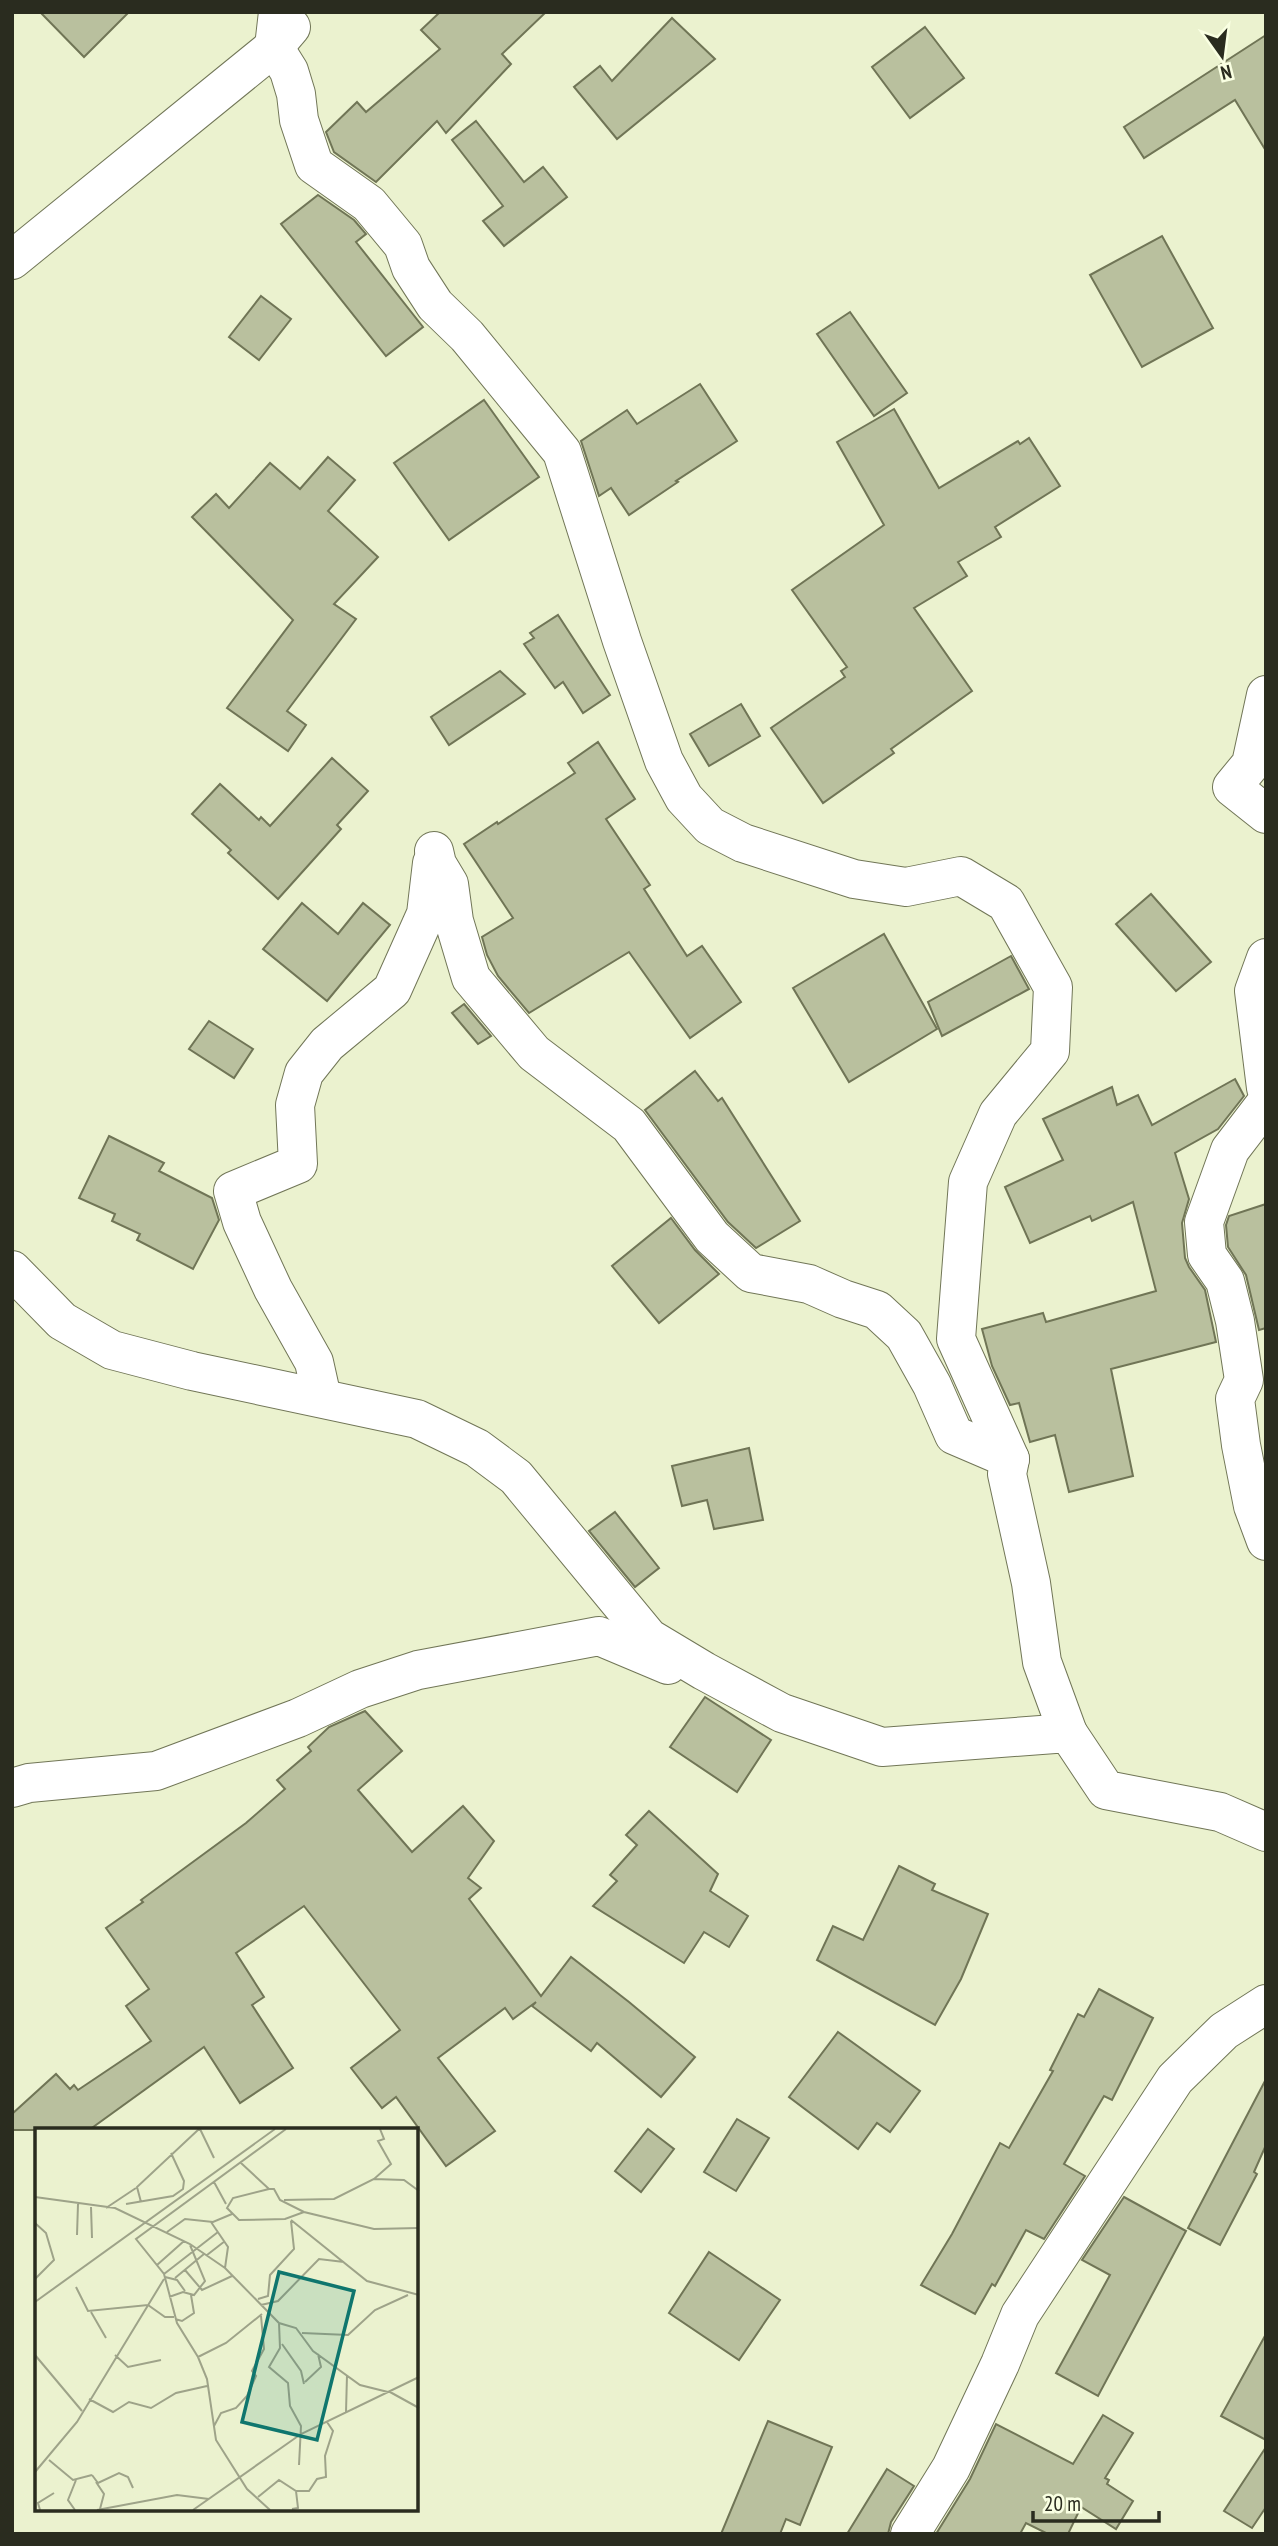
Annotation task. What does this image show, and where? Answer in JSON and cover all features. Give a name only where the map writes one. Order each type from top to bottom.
[{"type":"street","points":[[12,260],[276,30],[304,12]]},
{"type":"street","points":[[276,30],[296,94],[299,120],[314,165],[369,205],[403,245],[411,268],[435,305],[467,336],[562,452],[622,641],[664,761],[684,799],[710,826],[743,843],[854,879],[906,887],[961,876],[1006,903],[1054,987],[1050,1051],[998,1114],[968,1182],[956,1339],[1010,1459],[1007,1474],[1031,1583],[1042,1662],[1068,1733],[1106,1790],[1220,1812],[1266,1832]]},
{"type":"street","points":[[1266,695],[1251,764],[1232,787],[1266,814]]},
{"type":"street","points":[[322,1398],[314,1362],[268,1278],[242,1222],[233,1191],[298,1164],[295,1105],[304,1073],[327,1044],[392,990],[426,914],[434,851],[437,864],[450,884],[454,921],[471,978],[534,1053],[629,1125],[712,1237],[751,1273],[809,1284],[877,1310],[904,1335],[932,1385],[954,1435],[1010,1459]]},
{"type":"street","points":[[1266,958],[1254,991],[1266,1088]]},
{"type":"street","points":[[1266,1102],[1230,1150],[1204,1222],[1207,1255],[1224,1281],[1235,1321],[1244,1380],[1235,1399],[1241,1445],[1253,1506],[1266,1541]]},
{"type":"street","points":[[12,1270],[62,1321],[112,1350],[192,1371],[417,1419],[477,1448],[516,1478],[649,1638],[782,1713]]},
{"type":"street","points":[[12,1788],[29,1783],[156,1771],[298,1718],[360,1689],[418,1670],[599,1636],[782,1713],[881,1747],[1068,1733]]},
{"type":"street","points":[[910,2534],[951,2468],[1020,2315],[1175,2079],[1224,2031],[1266,2004]]},
{"type":"building","points":[[40,12],[129,12],[84,57]]},
{"type":"building","points":[[440,12],[546,12],[502,54],[511,64],[446,133],[437,121],[376,182],[334,152],[326,132],[357,102],[366,112],[440,49],[421,30]]},
{"type":"building","points":[[672,18],[715,59],[617,139],[574,87],[600,66],[612,81]]},
{"type":"building","points":[[925,27],[964,78],[910,118],[872,67]]},
{"type":"building","points":[[1266,35],[1266,151],[1235,100],[1144,158],[1124,127]]},
{"type":"building","points":[[476,121],[524,182],[543,167],[567,197],[504,246],[483,221],[503,206],[452,140]]},
{"type":"building","points":[[318,195],[354,220],[366,234],[356,242],[423,327],[386,356],[281,224]]},
{"type":"building","points":[[1162,236],[1213,328],[1142,367],[1090,275]]},
{"type":"building","points":[[261,296],[291,319],[259,360],[229,337]]},
{"type":"building","points":[[850,312],[907,393],[874,416],[817,334]]},
{"type":"building","points":[[700,384],[737,441],[629,515],[611,488],[599,496],[581,441],[627,410],[637,424]]},
{"type":"building","points":[[484,400],[539,477],[449,540],[394,463]]},
{"type":"building","points":[[894,409],[939,488],[1018,441],[1020,444],[1029,438],[1060,486],[995,527],[1001,537],[958,562],[967,576],[914,608],[972,691],[891,749],[894,753],[823,803],[771,728],[845,677],[841,671],[847,667],[792,590],[884,525],[837,442]]},
{"type":"building","points":[[328,457],[355,480],[328,511],[378,557],[334,604],[356,619],[287,711],[306,725],[288,751],[227,708],[293,620],[192,517],[216,494],[229,508],[270,463],[300,489]]},
{"type":"building","points":[[558,615],[610,695],[583,713],[563,682],[555,688],[524,644],[534,638],[530,633]]},
{"type":"building","points":[[500,671],[525,694],[449,745],[431,717]]},
{"type":"building","points":[[741,704],[760,736],[709,766],[690,734]]},
{"type":"building","points":[[598,742],[635,799],[606,819],[650,885],[644,889],[687,956],[702,946],[741,1002],[690,1038],[629,952],[529,1013],[498,976],[487,955],[482,937],[513,918],[464,844],[575,773],[568,763]]},
{"type":"building","points":[[332,758],[368,791],[337,825],[341,829],[278,899],[228,853],[231,850],[192,814],[220,784],[259,820],[261,817],[270,826]]},
{"type":"building","points":[[1151,894],[1211,962],[1176,991],[1116,924]]},
{"type":"building","points":[[302,903],[338,934],[363,903],[390,925],[327,1001],[263,949]]},
{"type":"building","points":[[884,934],[937,1029],[849,1082],[793,988]]},
{"type":"building","points":[[1011,956],[1029,989],[942,1036],[928,1002]]},
{"type":"building","points":[[464,1004],[491,1036],[478,1044],[452,1013]]},
{"type":"building","points":[[209,1021],[253,1049],[234,1078],[189,1049]]},
{"type":"building","points":[[695,1071],[718,1101],[722,1098],[800,1221],[756,1248],[728,1222],[645,1110]]},
{"type":"building","points":[[1235,1079],[1244,1096],[1218,1129],[1175,1153],[1189,1199],[1182,1223],[1185,1258],[1205,1290],[1216,1342],[1111,1369],[1133,1476],[1069,1492],[1055,1435],[1030,1442],[1019,1403],[1010,1405],[992,1366],[982,1329],[1043,1313],[1046,1322],[1156,1291],[1133,1202],[1092,1221],[1090,1216],[1030,1243],[1005,1187],[1063,1160],[1043,1119],[1112,1087],[1117,1105],[1138,1095],[1152,1125]]},
{"type":"building","points":[[109,1136],[164,1163],[159,1171],[212,1198],[219,1220],[193,1269],[137,1240],[140,1234],[112,1221],[115,1214],[79,1198]]},
{"type":"building","points":[[1266,1204],[1266,1328],[1259,1330],[1246,1275],[1228,1247],[1226,1225],[1229,1216]]},
{"type":"building","points":[[671,1218],[695,1250],[719,1274],[659,1323],[612,1266]]},
{"type":"building","points":[[749,1448],[763,1520],[714,1529],[707,1500],[682,1506],[672,1466]]},
{"type":"building","points":[[615,1512],[659,1568],[635,1587],[589,1531]]},
{"type":"building","points":[[705,1697],[771,1740],[737,1792],[670,1747]]},
{"type":"building","points":[[365,1711],[402,1751],[358,1790],[412,1852],[463,1806],[494,1841],[468,1878],[481,1888],[469,1899],[541,1996],[571,1957],[695,2057],[661,2097],[597,2043],[591,2051],[532,2006],[536,2002],[513,2019],[505,2008],[438,2058],[495,2131],[446,2166],[396,2097],[382,2108],[351,2068],[400,2030],[304,1906],[236,1953],[264,1997],[252,2005],[293,2068],[240,2103],[204,2047],[92,2128],[12,2130],[12,2114],[56,2074],[70,2089],[74,2085],[78,2090],[151,2041],[126,2006],[149,1989],[106,1928],[246,1823],[285,1789],[277,1780],[311,1751],[308,1747],[329,1727]]},
{"type":"building","points":[[649,1811],[718,1874],[710,1891],[748,1916],[729,1947],[704,1932],[684,1963],[593,1906],[617,1881],[610,1875],[637,1845],[626,1835]]},
{"type":"building","points":[[899,1866],[935,1884],[932,1890],[988,1914],[961,1979],[935,2025],[817,1960],[833,1926],[863,1940]]},
{"type":"building","points":[[1099,1989],[1153,2018],[1112,2100],[1104,2096],[1064,2164],[1085,2176],[1044,2239],[1026,2230],[995,2286],[992,2284],[975,2314],[921,2285],[952,2234],[1000,2143],[1009,2148],[1053,2071],[1050,2070],[1078,2014],[1084,2017]]},
{"type":"building","points":[[838,2032],[920,2091],[890,2132],[877,2123],[858,2149],[789,2097]]},
{"type":"building","points":[[1266,2079],[1266,2145],[1254,2172],[1257,2174],[1220,2245],[1188,2228]]},
{"type":"building","points":[[737,2119],[769,2138],[736,2191],[704,2172]]},
{"type":"building","points":[[648,2129],[674,2149],[641,2192],[615,2171]]},
{"type":"building","points":[[1124,2197],[1186,2231],[1098,2396],[1056,2373],[1110,2275],[1082,2260]]},
{"type":"building","points":[[709,2252],[780,2300],[739,2360],[669,2313]]},
{"type":"building","points":[[1266,2334],[1266,2440],[1221,2416]]},
{"type":"building","points":[[1103,2415],[1133,2433],[1105,2478],[1109,2480],[1107,2484],[1133,2501],[1116,2529],[1081,2507],[1068,2534],[1048,2534],[1026,2523],[1020,2534],[936,2534],[970,2479],[996,2424],[1073,2464]]},
{"type":"building","points":[[768,2421],[832,2447],[800,2525],[786,2519],[780,2534],[721,2534]]},
{"type":"building","points":[[1266,2447],[1266,2507],[1252,2528],[1224,2511]]},
{"type":"building","points":[[887,2469],[914,2486],[891,2522],[888,2534],[847,2534]]}]
